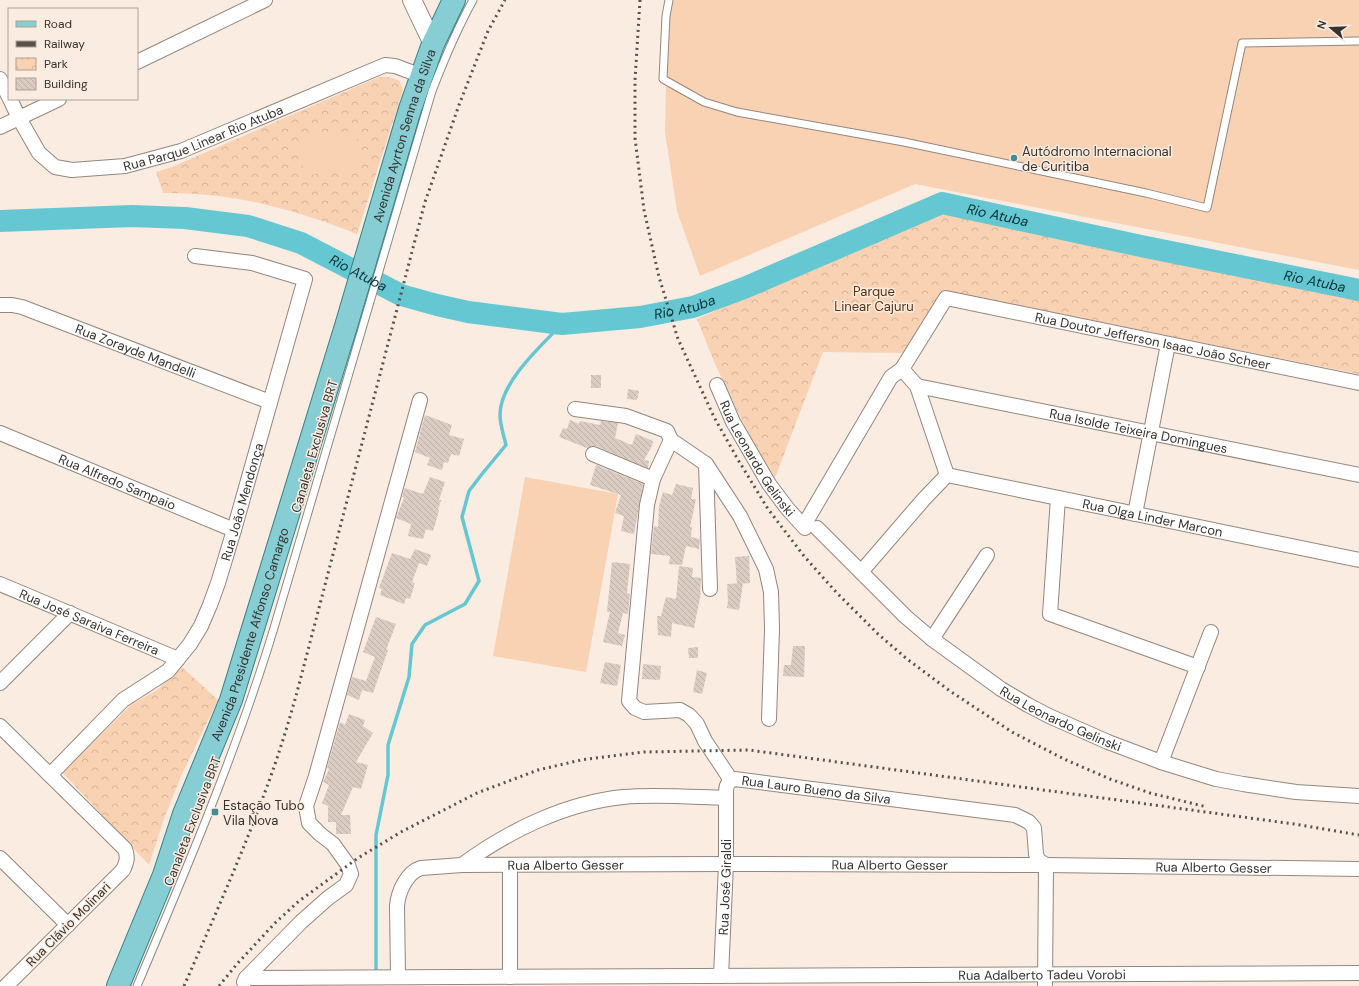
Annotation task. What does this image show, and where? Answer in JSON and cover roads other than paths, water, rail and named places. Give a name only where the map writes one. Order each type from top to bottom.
[{"type":"main road","name":"Avenida Ayrton Senna da Silva","points":[[361,274],[391,202],[422,76],[433,44],[454,0]]},
{"type":"main road","name":"Avenida Presidente Affonso Camargo","points":[[118,986],[164,875],[184,814],[231,700],[353,328],[361,274]]},
{"type":"street","points":[[138,62],[265,0]]},
{"type":"street","points":[[412,0],[433,44]]},
{"type":"street","name":"Rua Parque Linear Rio Atuba","points":[[10,100],[39,153],[55,167],[72,170],[126,166],[181,151],[384,65],[395,66],[422,76]]},
{"type":"street","name":"Rua Parque Linear Rio Atuba","points":[[0,79],[8,96]]},
{"type":"street","points":[[0,126],[57,100]]},
{"type":"street","name":"Rua João Mendonça","points":[[50,775],[123,700],[168,670],[190,644],[197,632],[210,605],[234,530],[305,279],[252,263],[195,256]]},
{"type":"street","name":"Rua Doutor Jefferson Isaac João Scheer","points":[[902,369],[946,298],[1359,383]]},
{"type":"street","name":"Rua Zorayde Mandelli","points":[[0,305],[22,307],[270,402]]},
{"type":"street","points":[[1135,514],[1168,344]]},
{"type":"street","points":[[810,525],[891,377],[902,369],[917,386],[947,475],[924,499],[861,572]]},
{"type":"street","name":"Rua Leonardo Gelinski","points":[[717,385],[733,422],[769,484],[787,508],[810,525],[932,639],[984,678],[1028,705],[1100,739],[1192,772],[1243,784],[1296,792],[1359,796]]},
{"type":"street","name":"Rua Isolde Teixeira Domingues","points":[[917,386],[1359,475]]},
{"type":"street","points":[[244,982],[301,922],[328,898],[346,885],[351,874],[348,866],[333,844],[309,823],[306,806],[316,776],[420,400]]},
{"type":"street","points":[[575,409],[626,416],[667,431],[671,440],[706,464],[740,516],[766,569],[771,592],[772,629],[769,720]]},
{"type":"street","name":"Rua Alfredo Sampaio","points":[[0,433],[234,530]]},
{"type":"street","points":[[671,440],[653,479],[647,505],[629,701],[634,708],[644,712],[680,710],[689,715],[697,724],[705,741],[731,780]]},
{"type":"street","points":[[593,454],[653,479]]},
{"type":"street","points":[[706,464],[710,589]]},
{"type":"street","name":"Rua Olga Linder Marcon","points":[[947,475],[1359,560]]},
{"type":"street","points":[[1058,498],[1050,614],[1198,667]]},
{"type":"street","points":[[932,639],[988,555]]},
{"type":"street","name":"Rua José Saraiva Ferreira","points":[[0,584],[178,659]]},
{"type":"street","points":[[0,683],[70,613]]},
{"type":"street","points":[[1161,762],[1211,632]]},
{"type":"street","points":[[0,726],[50,775]]},
{"type":"street","name":"Rua Clávio Molinari","points":[[6,986],[123,870],[127,861],[125,850],[50,775]]},
{"type":"street","name":"Rua Lauro Bueno da Silva","points":[[462,865],[485,848],[555,813],[590,803],[623,797],[653,796],[726,798],[726,786],[731,780],[735,779],[1015,815],[1029,822],[1034,828],[1036,854],[1038,860],[1046,865]]},
{"type":"street","name":"Rua José Giraldi","points":[[714,979],[726,864],[726,798]]},
{"type":"street","points":[[0,858],[68,925]]},
{"type":"street","name":"Rua Alberto Gesser","points":[[391,980],[398,895],[410,876],[417,869],[421,868],[462,865],[726,864],[1046,865],[1359,869]]},
{"type":"street","points":[[510,865],[510,977]]},
{"type":"street","points":[[1045,980],[1046,865]]},
{"type":"street","name":"Rua Adalberto Tadeu Vorobi","points":[[244,982],[364,982],[510,977],[1045,980],[1359,973]]},
{"type":"lane","name":"Canaleta Exclusiva BRT","points":[[138,986],[181,882],[248,708],[274,628],[353,328],[391,202],[445,58],[473,0]]},
{"type":"lane","points":[[669,0],[666,16],[663,79],[704,102],[737,112],[904,142],[1138,191],[1207,208],[1242,43],[1359,41]]},
{"type":"waterway","name":"Rio Atuba","points":[[0,221],[132,216],[185,218],[248,226],[301,243],[401,295],[468,312],[562,324],[640,317],[693,307],[744,288],[942,203],[1141,246],[1359,290]]},
{"type":"waterway","points":[[376,975],[376,835],[388,775],[388,745],[409,677],[412,644],[425,625],[465,604],[479,581],[462,517],[469,491],[506,445],[501,427],[500,415],[502,403],[507,390],[523,365],[562,324]]},
{"type":"railway","points":[[184,986],[246,841],[282,744],[296,696],[425,202],[459,105],[488,31],[505,0]]},
{"type":"railway","points":[[640,0],[635,80],[635,138],[644,210],[659,277],[678,339],[714,417],[768,509],[804,556],[836,592],[878,634],[907,659],[950,691],[1012,732],[1064,759],[1110,779],[1150,793],[1207,807]]},
{"type":"railway","points":[[219,986],[275,923],[299,901],[358,858],[401,832],[477,793],[538,770],[581,760],[644,752],[749,750],[1294,824],[1359,835]]},
{"type":"place","name":"Autódromo Internacional de Curitiba","points":[[1014,158]]},
{"type":"place","name":"Estação Tubo Vila Nova","points":[[215,812]]},
{"type":"park label","name":"Parque Linear Cajuru","points":[[874,298]]}]
